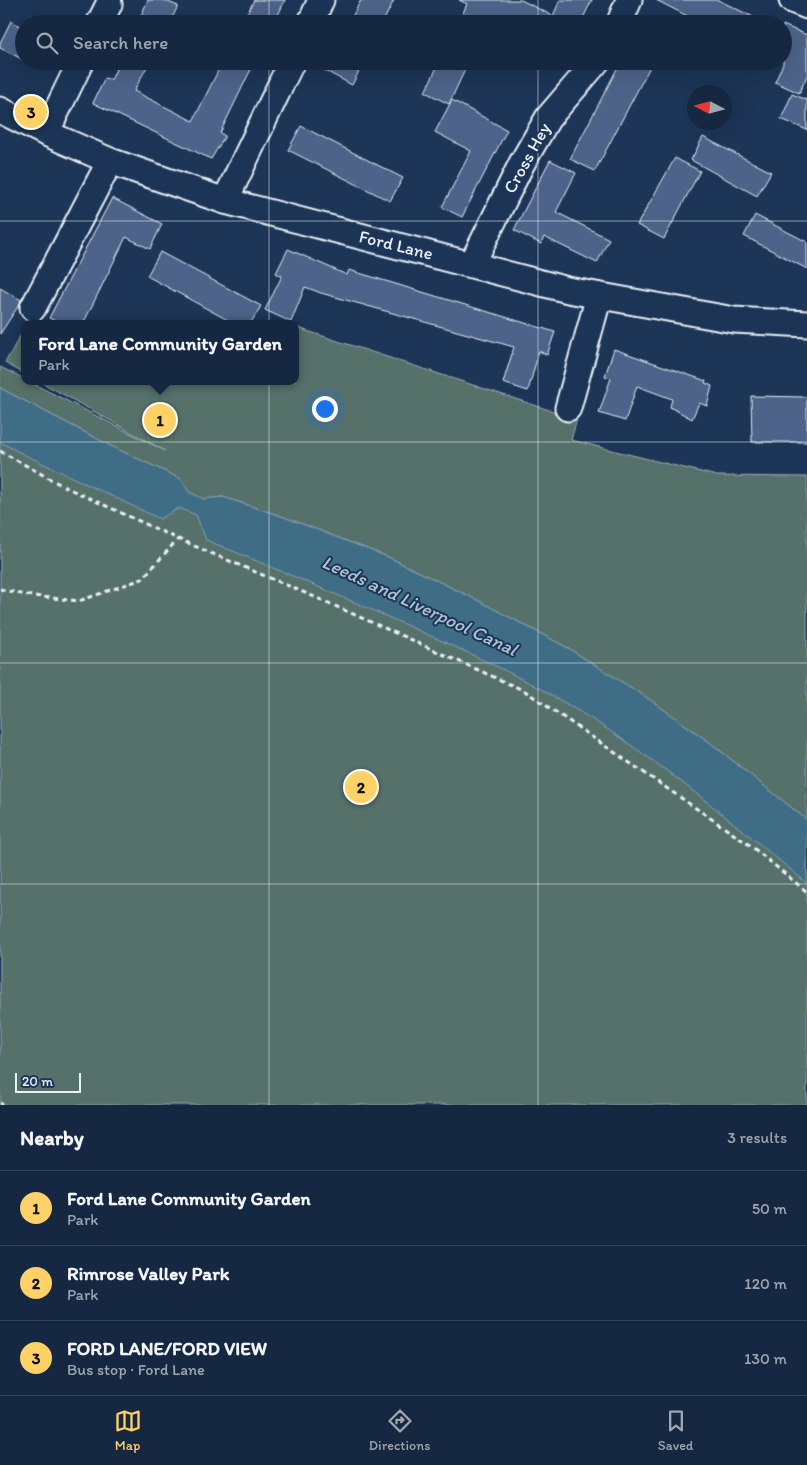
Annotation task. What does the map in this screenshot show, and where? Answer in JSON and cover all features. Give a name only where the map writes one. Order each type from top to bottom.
[{"type":"street","points":[[314,15],[322,0]]},
{"type":"street","points":[[623,15],[629,0]]},
{"type":"street","points":[[792,0],[807,6]]},
{"type":"street","points":[[46,133],[77,70]]},
{"type":"street","points":[[225,201],[288,70]]},
{"type":"street","name":"Cross Hey","points":[[472,264],[522,163],[548,118],[589,70]]},
{"type":"street","name":"Ford Lane","points":[[0,110],[46,133],[110,161],[225,201],[568,290],[734,320],[807,324]]},
{"type":"street","points":[[33,308],[110,161]]},
{"type":"street","points":[[568,408],[599,296]]},
{"type":"path","points":[[0,451],[63,486],[178,539],[324,601],[525,691],[751,846],[807,892]]},
{"type":"path","points":[[0,590],[25,595],[79,601],[142,579],[178,539]]},
{"type":"green space","points":[[299,328],[577,419],[571,440],[717,476],[807,477],[807,820],[708,741],[649,699],[568,648],[477,600],[388,557],[284,517],[223,497],[204,499],[188,492],[181,479],[111,446],[0,388],[0,367],[21,377],[21,385],[36,385],[165,451],[46,385],[299,385]]},
{"type":"green space","points":[[21,334],[21,372],[5,363]]},
{"type":"green space","points":[[0,412],[380,583],[807,853],[807,1105],[0,1105]]},
{"type":"water","name":"Leeds and Liverpool Canal","points":[[0,388],[111,446],[181,479],[189,492],[204,499],[223,497],[284,517],[388,557],[477,600],[568,648],[649,699],[708,741],[807,820],[807,883],[655,762],[624,740],[541,689],[488,662],[415,629],[206,540],[196,515],[179,508],[160,519],[0,442]]},
{"type":"building","points":[[148,0],[163,0],[178,6],[174,15],[141,15]]},
{"type":"building","points":[[254,0],[285,0],[278,15],[246,15]]},
{"type":"building","points":[[361,0],[394,0],[386,15],[353,15]]},
{"type":"building","points":[[459,0],[521,0],[551,15],[462,15],[467,4]]},
{"type":"building","points":[[560,0],[592,0],[584,15],[553,15]]},
{"type":"building","points":[[656,0],[718,0],[749,15],[685,15]]},
{"type":"building","points":[[11,21],[15,23],[15,56],[0,48],[0,43]]},
{"type":"building","points":[[792,29],[807,35],[807,76],[799,93],[775,82],[780,70],[792,70]]},
{"type":"building","points":[[116,70],[145,70],[134,91],[193,121],[218,70],[251,70],[220,133],[225,136],[211,159],[93,103],[105,78],[111,80]]},
{"type":"building","points":[[324,70],[360,70],[352,85]]},
{"type":"building","points":[[436,70],[465,70],[449,104],[425,92]]},
{"type":"building","points":[[616,70],[648,70],[595,171],[570,159]]},
{"type":"building","points":[[792,94],[807,100],[807,130],[781,119]]},
{"type":"building","points":[[452,100],[507,130],[462,217],[442,207],[471,151],[435,132]]},
{"type":"building","points":[[301,126],[403,178],[390,201],[288,150]]},
{"type":"building","points":[[703,137],[771,172],[757,196],[691,160]]},
{"type":"building","points":[[675,158],[700,171],[664,239],[637,225]]},
{"type":"building","points":[[550,160],[576,173],[556,212],[609,239],[597,263],[544,237],[541,244],[514,230]]},
{"type":"building","points":[[112,198],[162,224],[150,249],[126,237],[85,320],[53,320],[49,318]]},
{"type":"building","points":[[755,215],[807,242],[807,269],[744,236]]},
{"type":"building","points":[[288,249],[347,275],[349,270],[555,332],[547,355],[539,351],[528,391],[503,383],[514,347],[305,287],[292,320],[287,320],[265,310],[282,276],[276,273]]},
{"type":"building","points":[[160,252],[261,306],[252,320],[228,320],[147,276]]},
{"type":"building","points":[[0,288],[21,300],[0,334]]},
{"type":"building","points":[[614,349],[706,381],[705,383],[712,386],[707,406],[699,403],[692,419],[670,407],[672,399],[637,386],[625,421],[599,413],[611,378],[605,376]]},
{"type":"building","points":[[751,396],[807,397],[807,442],[752,442]]},
{"type":"place","name":"FORD LANE/FORD VIEW","points":[[31,112]]},
{"type":"place","name":"Ford Lane Community Garden","points":[[160,420]]},
{"type":"place","name":"Rimrose Valley Park","points":[[361,787]]}]
